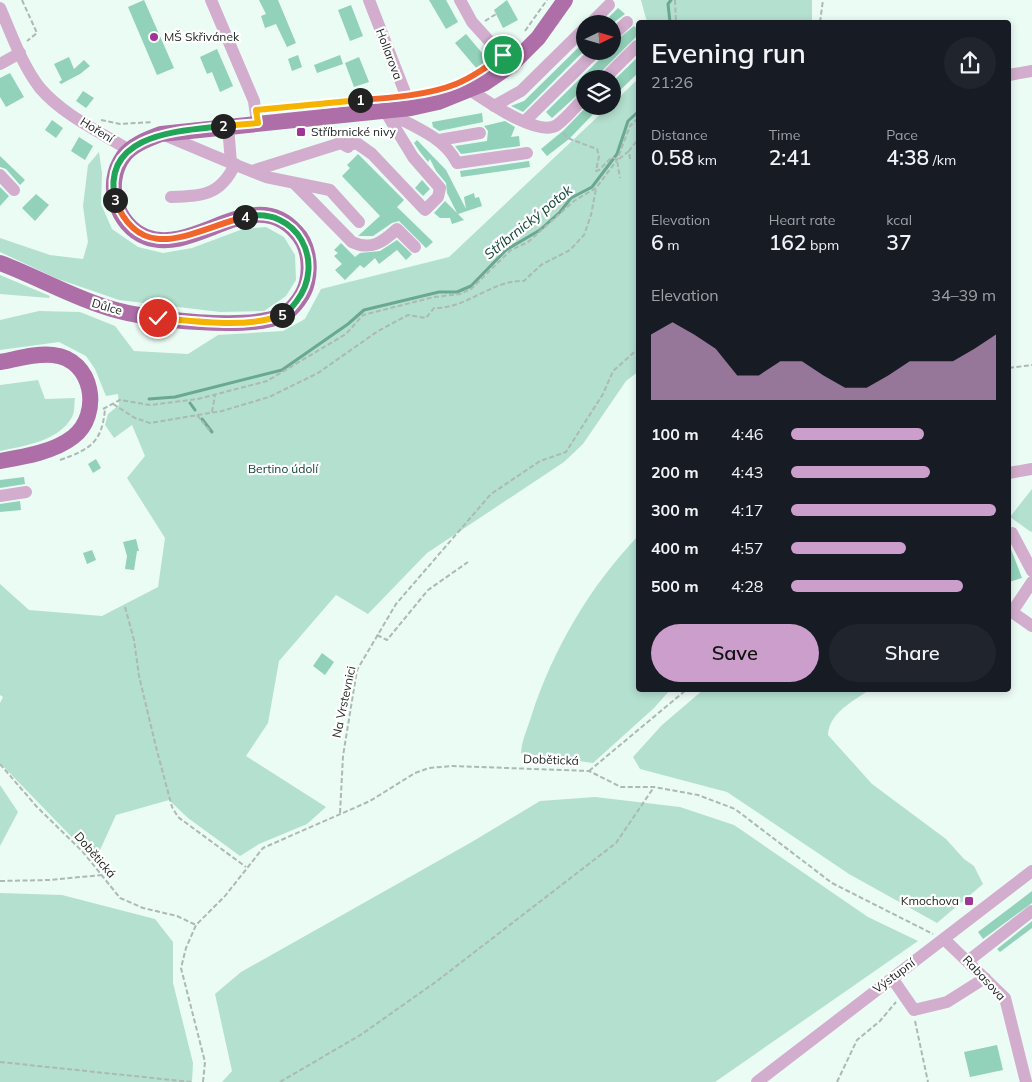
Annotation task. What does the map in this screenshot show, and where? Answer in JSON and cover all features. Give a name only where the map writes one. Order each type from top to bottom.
[{"type":"main road","points":[[130,150],[159,128],[228,126],[385,111],[438,102],[485,83],[511,65],[538,38],[565,0]]},
{"type":"main road","name":"Důlce","points":[[0,264],[88,302],[135,315],[178,320],[260,322],[286,314],[302,295],[308,277],[308,256],[297,232],[286,222],[264,215],[231,220],[181,238],[160,239],[146,237],[127,222],[114,198],[113,188],[116,172],[123,156],[130,150]]},
{"type":"main road","points":[[0,362],[40,355],[65,358],[72,362],[87,379],[91,400],[88,418],[81,430],[72,438],[60,445],[0,461]]},
{"type":"street","points":[[211,0],[254,101],[258,123]]},
{"type":"street","name":"Hollarova","points":[[368,0],[411,108]]},
{"type":"street","points":[[460,0],[472,22],[511,65]]},
{"type":"street","points":[[599,15],[609,5]]},
{"type":"street","name":"Hoření","points":[[0,8],[41,88],[63,110],[130,150]]},
{"type":"street","points":[[621,28],[627,22]]},
{"type":"street","points":[[494,106],[521,91],[576,37]]},
{"type":"street","points":[[613,70],[636,47]]},
{"type":"street","points":[[0,64],[22,48]]},
{"type":"street","points":[[525,121],[587,60]]},
{"type":"street","points":[[1011,75],[1032,71]]},
{"type":"street","points":[[470,90],[504,114],[544,128],[556,126],[576,106]]},
{"type":"street","points":[[385,111],[438,140],[452,153],[457,163],[527,153]]},
{"type":"street","points":[[252,171],[341,143],[358,144],[372,154],[425,210],[438,197],[440,188],[413,157],[385,111]]},
{"type":"street","points":[[172,197],[194,196],[225,183],[233,163],[228,126]]},
{"type":"street","points":[[159,128],[266,177],[330,190],[359,222]]},
{"type":"street","points":[[438,140],[480,133]]},
{"type":"street","points":[[341,143],[353,149]]},
{"type":"street","points":[[0,175],[14,190]]},
{"type":"street","points":[[294,182],[352,242],[358,245],[376,245],[397,229],[415,247]]},
{"type":"street","points":[[1011,474],[1032,469]]},
{"type":"street","points":[[0,496],[26,492]]},
{"type":"street","points":[[1012,533],[1032,571]]},
{"type":"street","points":[[1032,582],[1012,612],[1032,626]]},
{"type":"street","name":"Výstupní","points":[[756,1082],[1032,870]]},
{"type":"street","points":[[968,961],[1032,911]]},
{"type":"street","name":"Rabasova","points":[[944,939],[1006,998],[1026,1082]]},
{"type":"street","points":[[892,978],[914,1010],[947,1002],[985,978]]},
{"type":"path","points":[[22,0],[37,33],[22,48]]},
{"type":"path","points":[[522,36],[548,0]]},
{"type":"path","points":[[675,0],[676,20]]},
{"type":"path","points":[[820,20],[823,0]]},
{"type":"path","points":[[484,22],[496,14]]},
{"type":"path","points":[[98,119],[120,124],[159,128]]},
{"type":"path","points":[[105,408],[120,400],[150,405],[215,394],[267,381],[346,334],[363,315],[434,297],[460,294],[471,289],[511,250],[528,242],[574,201],[596,188],[617,160],[630,126],[636,120]]},
{"type":"path","points":[[570,140],[597,149],[599,156],[596,171],[612,157],[617,160]]},
{"type":"path","points":[[617,160],[629,151],[636,142]]},
{"type":"path","points":[[629,151],[630,159]]},
{"type":"path","points":[[617,160],[620,178]]},
{"type":"path","points":[[113,404],[135,418],[150,423],[222,411],[269,397],[318,373],[378,331],[408,315],[426,318],[434,308],[456,305],[500,284],[524,281],[541,265],[570,250],[584,235],[591,215],[596,188]]},
{"type":"path","name":"Na Vrstevnici","points":[[340,813],[343,756],[357,670],[396,604],[491,494],[540,461],[566,452],[603,394],[613,371],[636,351]]},
{"type":"path","points":[[1011,368],[1032,365]]},
{"type":"path","points":[[212,412],[215,394]]},
{"type":"path","points":[[197,415],[210,431]]},
{"type":"path","points":[[377,635],[386,640],[428,590],[468,562]]},
{"type":"path","points":[[125,607],[134,640],[139,676],[172,807],[178,817],[246,868]]},
{"type":"path","points":[[589,771],[684,692]]},
{"type":"path","name":"Dobětická","points":[[0,764],[36,807],[83,852],[120,898],[143,908],[177,916],[196,925]]},
{"type":"path","name":"Dobětická","points":[[203,1082],[205,1062],[181,968],[186,948],[196,925],[225,896],[263,848],[370,801],[415,773],[429,768],[489,766],[589,771],[621,787],[654,787],[698,795],[736,810],[832,883],[944,939]]},
{"type":"path","points":[[280,1082],[362,1034],[438,981],[616,843],[654,787]]},
{"type":"path","points":[[0,881],[48,880],[102,875]]},
{"type":"path","points":[[837,1082],[857,1040],[880,1021],[902,995]]},
{"type":"path","points":[[914,1010],[928,1082]]},
{"type":"path","points":[[0,1062],[191,1082]]},
{"type":"green space","points":[[641,0],[812,0],[812,20],[646,20]]},
{"type":"green space","name":"Bertino údolí","points":[[636,81],[636,373],[626,381],[583,444],[564,462],[427,553],[368,614],[336,595],[279,661],[268,723],[246,756],[326,807],[307,824],[259,844],[240,856],[188,818],[169,800],[116,815],[95,861],[0,763],[0,703],[3,697],[0,695],[0,584],[29,610],[102,616],[158,587],[165,538],[127,478],[145,456],[132,425],[114,438],[105,425],[108,414],[119,405],[118,394],[106,396],[95,369],[86,356],[59,342],[0,350],[0,320],[39,311],[80,312],[115,326],[134,351],[188,354],[218,335],[283,331],[305,319],[321,289],[449,257],[599,115],[621,115],[621,95]]},
{"type":"green space","points":[[99,152],[102,173],[101,204],[112,229],[138,247],[163,253],[192,248],[243,229],[266,227],[284,237],[295,255],[296,280],[286,296],[264,311],[220,312],[119,300],[58,279],[0,252],[0,238],[50,255],[83,259],[88,242],[83,206],[88,165]]},
{"type":"green space","points":[[0,275],[50,296],[49,298],[0,294]]},
{"type":"green space","points":[[38,380],[45,399],[75,398],[72,417],[59,432],[50,437],[0,451],[0,385]]},
{"type":"green space","points":[[1032,489],[1032,531],[1011,518]]},
{"type":"green space","points":[[636,538],[636,692],[668,692],[654,708],[593,763],[521,753],[540,692],[562,643],[589,597]]},
{"type":"green space","points":[[701,692],[866,692],[837,714],[829,727],[828,735],[872,784],[946,839],[964,859],[974,866],[983,884],[937,923],[849,874],[727,792],[640,769],[633,757],[662,725]]},
{"type":"green space","points":[[0,785],[18,812],[0,846]]},
{"type":"green space","points":[[595,797],[680,807],[734,825],[868,917],[918,941],[715,1082],[222,1082],[232,1071],[215,994],[241,972],[470,843],[540,801]]},
{"type":"green space","points":[[0,893],[62,895],[155,919],[173,942],[173,983],[193,1063],[192,1082],[0,1082]]},
{"type":"building","points":[[144,0],[174,68],[157,75],[128,7]]},
{"type":"building","points":[[259,0],[278,0],[296,43],[287,47],[276,24],[265,28],[261,16],[266,14]]},
{"type":"building","points":[[429,0],[446,0],[458,22],[446,29]]},
{"type":"building","points":[[507,0],[518,20],[503,28],[494,10]]},
{"type":"building","points":[[351,5],[363,36],[350,41],[338,10]]},
{"type":"building","points":[[618,8],[625,14],[621,17],[621,15],[611,15]]},
{"type":"building","points":[[634,26],[636,28],[636,37],[621,52],[621,37]]},
{"type":"building","points":[[466,34],[488,60],[477,69],[455,43]]},
{"type":"building","points":[[217,49],[233,86],[220,92],[212,72],[207,74],[200,57]]},
{"type":"building","points":[[576,50],[576,59],[523,112],[511,106],[524,101]]},
{"type":"building","points":[[298,55],[302,67],[292,71],[288,59]]},
{"type":"building","points":[[340,55],[343,64],[317,73],[314,65]]},
{"type":"building","points":[[69,57],[74,69],[84,60],[90,66],[80,74],[61,84],[59,82],[62,80],[54,64]]},
{"type":"building","points":[[359,57],[369,82],[354,87],[345,63]]},
{"type":"building","points":[[636,59],[636,75],[621,89],[621,73]]},
{"type":"building","points":[[599,60],[613,60],[603,70],[589,70]]},
{"type":"building","points":[[10,73],[24,97],[6,107],[0,97],[0,78]]},
{"type":"building","points":[[576,83],[576,96],[552,118],[546,112]]},
{"type":"building","points":[[83,91],[94,98],[86,108],[76,101]]},
{"type":"building","points":[[482,113],[483,122],[439,131],[433,127],[432,122]]},
{"type":"building","points":[[578,115],[592,115],[569,139],[547,156],[541,149]]},
{"type":"building","points":[[52,120],[63,128],[56,138],[45,130]]},
{"type":"building","points":[[505,121],[515,127],[511,137],[519,136],[520,146],[461,154],[455,146],[487,141],[488,131],[484,126]]},
{"type":"building","points":[[79,137],[93,146],[85,160],[71,151]]},
{"type":"building","points":[[417,140],[446,170],[466,209],[464,197],[474,193],[475,198],[479,197],[482,206],[458,214],[464,220],[452,224],[450,218],[440,218],[434,213],[445,201],[457,213],[447,193],[446,183],[436,171],[430,159],[428,162],[420,152],[414,143]]},
{"type":"building","points":[[358,154],[404,200],[397,207],[433,242],[426,248],[399,221],[392,223],[373,236],[358,236],[380,216],[342,176],[350,168],[347,165]]},
{"type":"building","points":[[0,156],[25,180],[20,185],[6,169],[0,167]]},
{"type":"building","points":[[529,161],[530,167],[461,177],[460,171]]},
{"type":"building","points":[[422,180],[430,189],[423,196],[415,188]]},
{"type":"building","points":[[0,187],[9,196],[0,206]]},
{"type":"building","points":[[36,194],[49,205],[35,221],[22,208]]},
{"type":"building","points":[[397,240],[412,254],[406,260],[397,250],[379,264],[375,258],[364,268],[360,265],[345,280],[335,270],[342,264],[334,256],[338,253],[334,250],[341,243],[355,257],[360,253],[380,251]]},
{"type":"building","points":[[96,459],[101,468],[93,473],[88,464]]},
{"type":"building","points":[[24,477],[25,484],[0,488],[0,480]]},
{"type":"building","points":[[20,501],[21,510],[0,512],[0,504]]},
{"type":"building","points":[[136,539],[139,551],[137,551],[134,570],[125,569],[127,556],[123,542]]},
{"type":"building","points":[[1011,549],[1022,578],[1011,581]]},
{"type":"building","points":[[92,550],[96,560],[87,564],[83,553]]},
{"type":"building","points":[[322,653],[334,662],[325,675],[313,666]]},
{"type":"building","points":[[1032,891],[1032,903],[983,939],[978,932]]},
{"type":"building","points":[[1032,921],[1032,928],[1000,952],[997,949]]},
{"type":"building","points":[[997,1045],[1003,1070],[970,1077],[964,1052]]},
{"type":"waterway","name":"Stříbrnický potok","points":[[670,20],[668,4],[671,0]]},
{"type":"waterway","name":"Stříbrnický potok","points":[[149,399],[175,397],[282,370],[348,324],[364,310],[439,292],[457,292],[471,286],[506,250],[540,230],[560,212],[571,198],[592,187],[617,154],[628,121],[636,114]]},
{"type":"waterway","points":[[190,403],[195,410]]},
{"type":"waterway","points":[[202,419],[212,432]]},
{"type":"place","name":"MŠ Skřivánek","points":[[154,37]]},
{"type":"place","name":"Stříbrnické nivy","points":[[301,132]]},
{"type":"place","name":"Kmochova","points":[[969,901]]},
{"type":"route","points":[[158,318],[260,322],[286,314],[302,295],[307,283],[309,270],[308,256],[297,232],[286,222],[264,215],[252,215],[231,220],[181,238],[170,240],[146,237],[127,222],[120,213],[114,198],[114,178],[118,166],[123,156],[130,150],[138,144],[161,134],[258,123],[256,110],[384,98],[455,84],[479,72],[503,55]]}]
